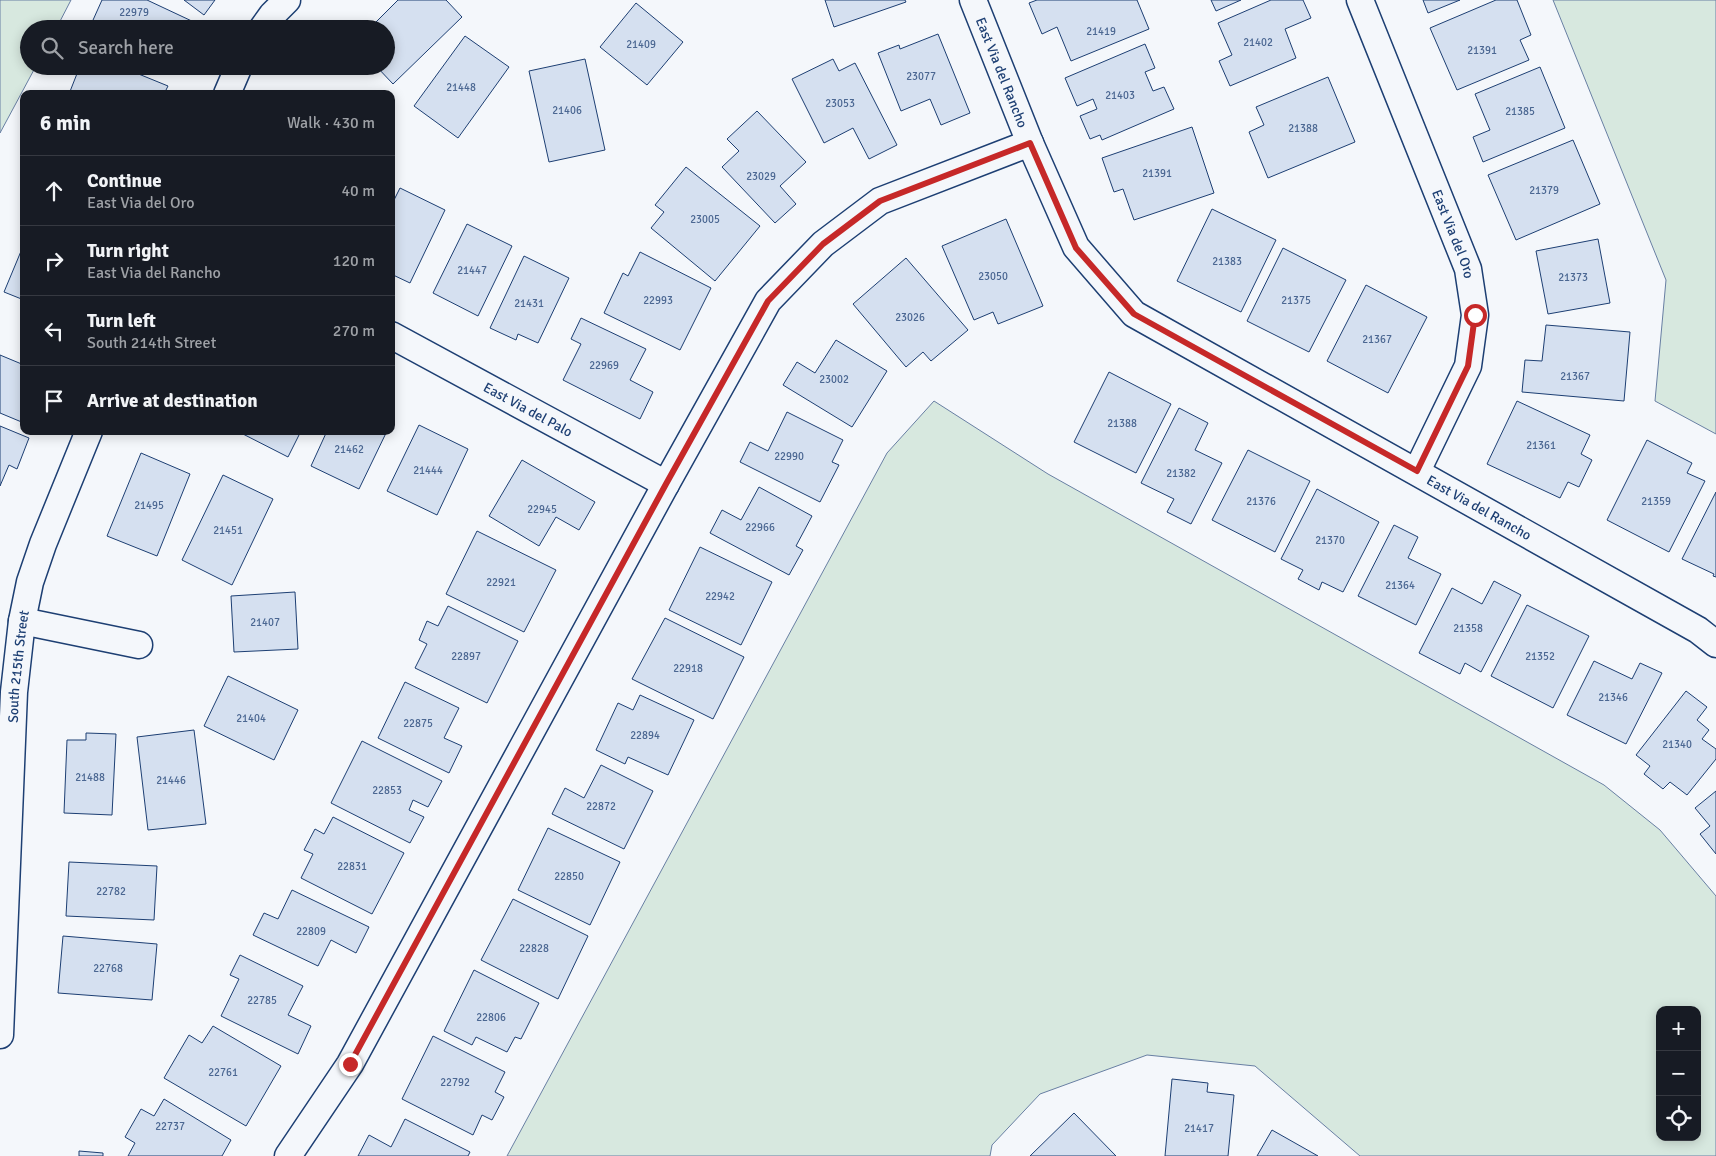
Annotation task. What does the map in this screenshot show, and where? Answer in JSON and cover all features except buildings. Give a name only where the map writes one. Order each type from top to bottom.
[{"type":"street","points":[[268,20],[287,0]]},
{"type":"street","name":"East Via del Rancho","points":[[973,0],[1030,143],[1076,248],[1134,314],[1698,630],[1716,644]]},
{"type":"street","name":"East Via del Oro","points":[[1360,0],[1468,269],[1475,315],[1468,366],[1417,471]]},
{"type":"street","points":[[229,90],[235,75]]},
{"type":"street","points":[[288,1156],[350,1064],[666,484],[768,301],[823,244],[880,201],[1030,143]]},
{"type":"street","name":"East Via del Palo","points":[[395,337],[666,484]]},
{"type":"street","name":"South 215th Street","points":[[0,1035],[14,692],[22,621],[36,563],[87,435]]},
{"type":"street","points":[[22,621],[140,645]]},
{"type":"shaded area","points":[[0,0],[71,0],[61,20],[20,20],[20,75],[31,75],[23,90],[20,90],[20,96],[0,133]]},
{"type":"shaded area","points":[[1553,0],[1716,0],[1716,434],[1655,401],[1666,280]]},
{"type":"shaded area","points":[[934,401],[1048,474],[1604,785],[1660,830],[1716,896],[1716,1156],[1360,1156],[1255,1066],[1147,1055],[1040,1094],[992,1145],[990,1156],[507,1156],[887,453]]},
{"type":"route","points":[[350,1064],[666,484],[768,301],[823,244],[880,201],[1030,143],[1076,248],[1134,314],[1417,471],[1468,366],[1475,315]]}]
